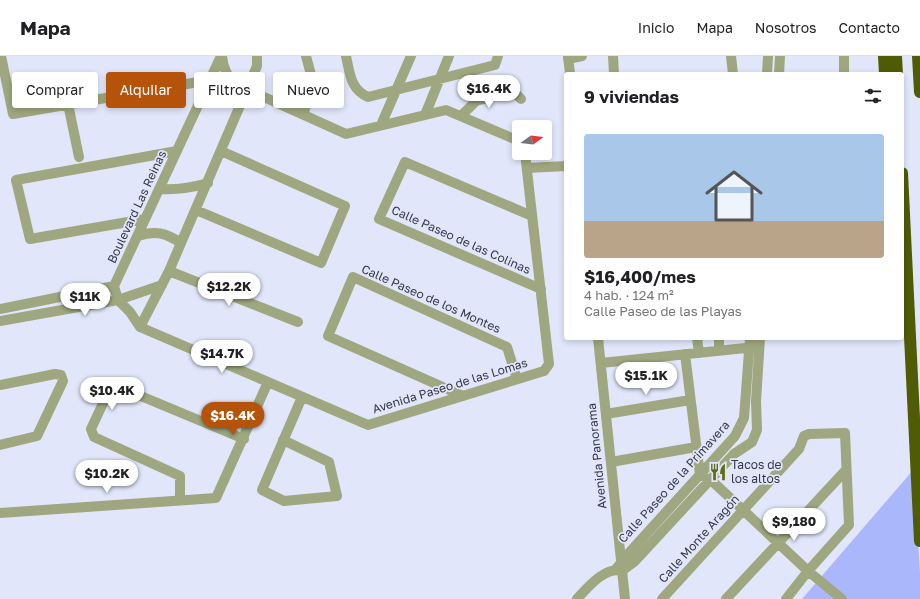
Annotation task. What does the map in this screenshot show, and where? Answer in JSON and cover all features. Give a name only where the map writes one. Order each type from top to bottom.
[{"type":"highway","points":[[884,56],[885,72]]},
{"type":"highway","points":[[896,56],[897,72]]},
{"type":"highway","points":[[918,56],[920,92]]},
{"type":"highway","points":[[904,215],[920,541]]},
{"type":"highway","points":[[904,317],[906,342],[911,363]]},
{"type":"street","points":[[1,56],[13,114],[46,108]]},
{"type":"street","points":[[222,56],[226,72]]},
{"type":"street","name":"Boulevard Las Reinas","points":[[214,72],[222,56]]},
{"type":"street","points":[[254,72],[257,66],[257,56]]},
{"type":"street","points":[[303,114],[314,86],[306,56]]},
{"type":"street","points":[[346,56],[354,86],[360,93],[368,97],[495,64],[498,56]]},
{"type":"street","points":[[381,125],[411,56]]},
{"type":"street","points":[[425,115],[449,56]]},
{"type":"street","points":[[570,72],[568,57],[582,56]]},
{"type":"street","points":[[613,56],[614,72]]},
{"type":"street","points":[[731,56],[733,72]]},
{"type":"street","points":[[767,72],[768,56]]},
{"type":"street","points":[[779,72],[780,56]]},
{"type":"street","points":[[844,56],[844,72]]},
{"type":"street","points":[[98,99],[194,83]]},
{"type":"street","points":[[461,116],[476,101],[513,91],[521,99]]},
{"type":"street","points":[[265,98],[346,134],[446,110],[512,138]]},
{"type":"street","points":[[69,108],[79,157]]},
{"type":"street","name":"Boulevard Las Reinas","points":[[114,286],[197,108]]},
{"type":"street","points":[[140,326],[169,271],[239,108]]},
{"type":"street","points":[[145,219],[30,239],[16,180],[177,151]]},
{"type":"street","points":[[196,210],[321,263],[345,206],[221,151]]},
{"type":"street","name":"Avenida Paseo de las Lomas","points":[[114,286],[118,300],[130,312],[140,326],[368,426],[544,371],[549,364],[526,160]]},
{"type":"street","name":"Calle Paseo de las Colinas","points":[[532,216],[405,162],[379,219],[541,289]]},
{"type":"street","points":[[527,168],[564,166]]},
{"type":"street","points":[[159,189],[192,188],[208,183]]},
{"type":"street","points":[[138,236],[148,232],[160,232],[181,243]]},
{"type":"street","points":[[169,271],[298,322]]},
{"type":"street","name":"Calle Paseo de los Montes","points":[[463,396],[328,336],[353,277],[507,347],[517,379]]},
{"type":"street","points":[[114,286],[3,308],[4,320],[118,300],[162,285]]},
{"type":"street","name":"Avenida Panorama","points":[[598,340],[620,567],[625,599]]},
{"type":"street","points":[[697,340],[699,353]]},
{"type":"street","points":[[718,351],[719,340]]},
{"type":"street","points":[[600,363],[718,351],[754,343]]},
{"type":"street","name":"Calle Paseo de la Primavera","points":[[620,567],[735,436],[744,418],[754,343]]},
{"type":"street","name":"Calle Paseo de la Primavera","points":[[576,599],[596,578],[634,562],[734,454],[747,446],[756,436],[757,424],[754,343]]},
{"type":"street","points":[[685,354],[700,475],[710,480],[808,571],[842,599]]},
{"type":"street","points":[[0,385],[55,374],[61,375],[62,382],[36,436],[0,444]]},
{"type":"street","points":[[0,513],[216,498],[244,439],[268,382]]},
{"type":"street","points":[[180,500],[180,476],[94,437],[91,433],[91,429],[112,384],[244,439]]},
{"type":"street","points":[[283,440],[329,462],[337,496],[284,501],[262,490],[283,440],[302,397]]},
{"type":"street","points":[[606,414],[690,400]]},
{"type":"street","points":[[744,418],[757,424]]},
{"type":"street","name":"Calle Monte Aragón","points":[[662,599],[799,450],[804,436],[809,434],[845,433],[846,470]]},
{"type":"street","points":[[735,436],[747,446]]},
{"type":"street","points":[[611,462],[696,447]]},
{"type":"street","points":[[786,599],[808,571],[849,525],[846,470]]},
{"type":"street","points":[[726,599],[846,470]]},
{"type":"shaded area","points":[[914,469],[920,599],[802,599]]},
{"type":"place","name":"Tacos de los altos","points":[[718,472]]}]
